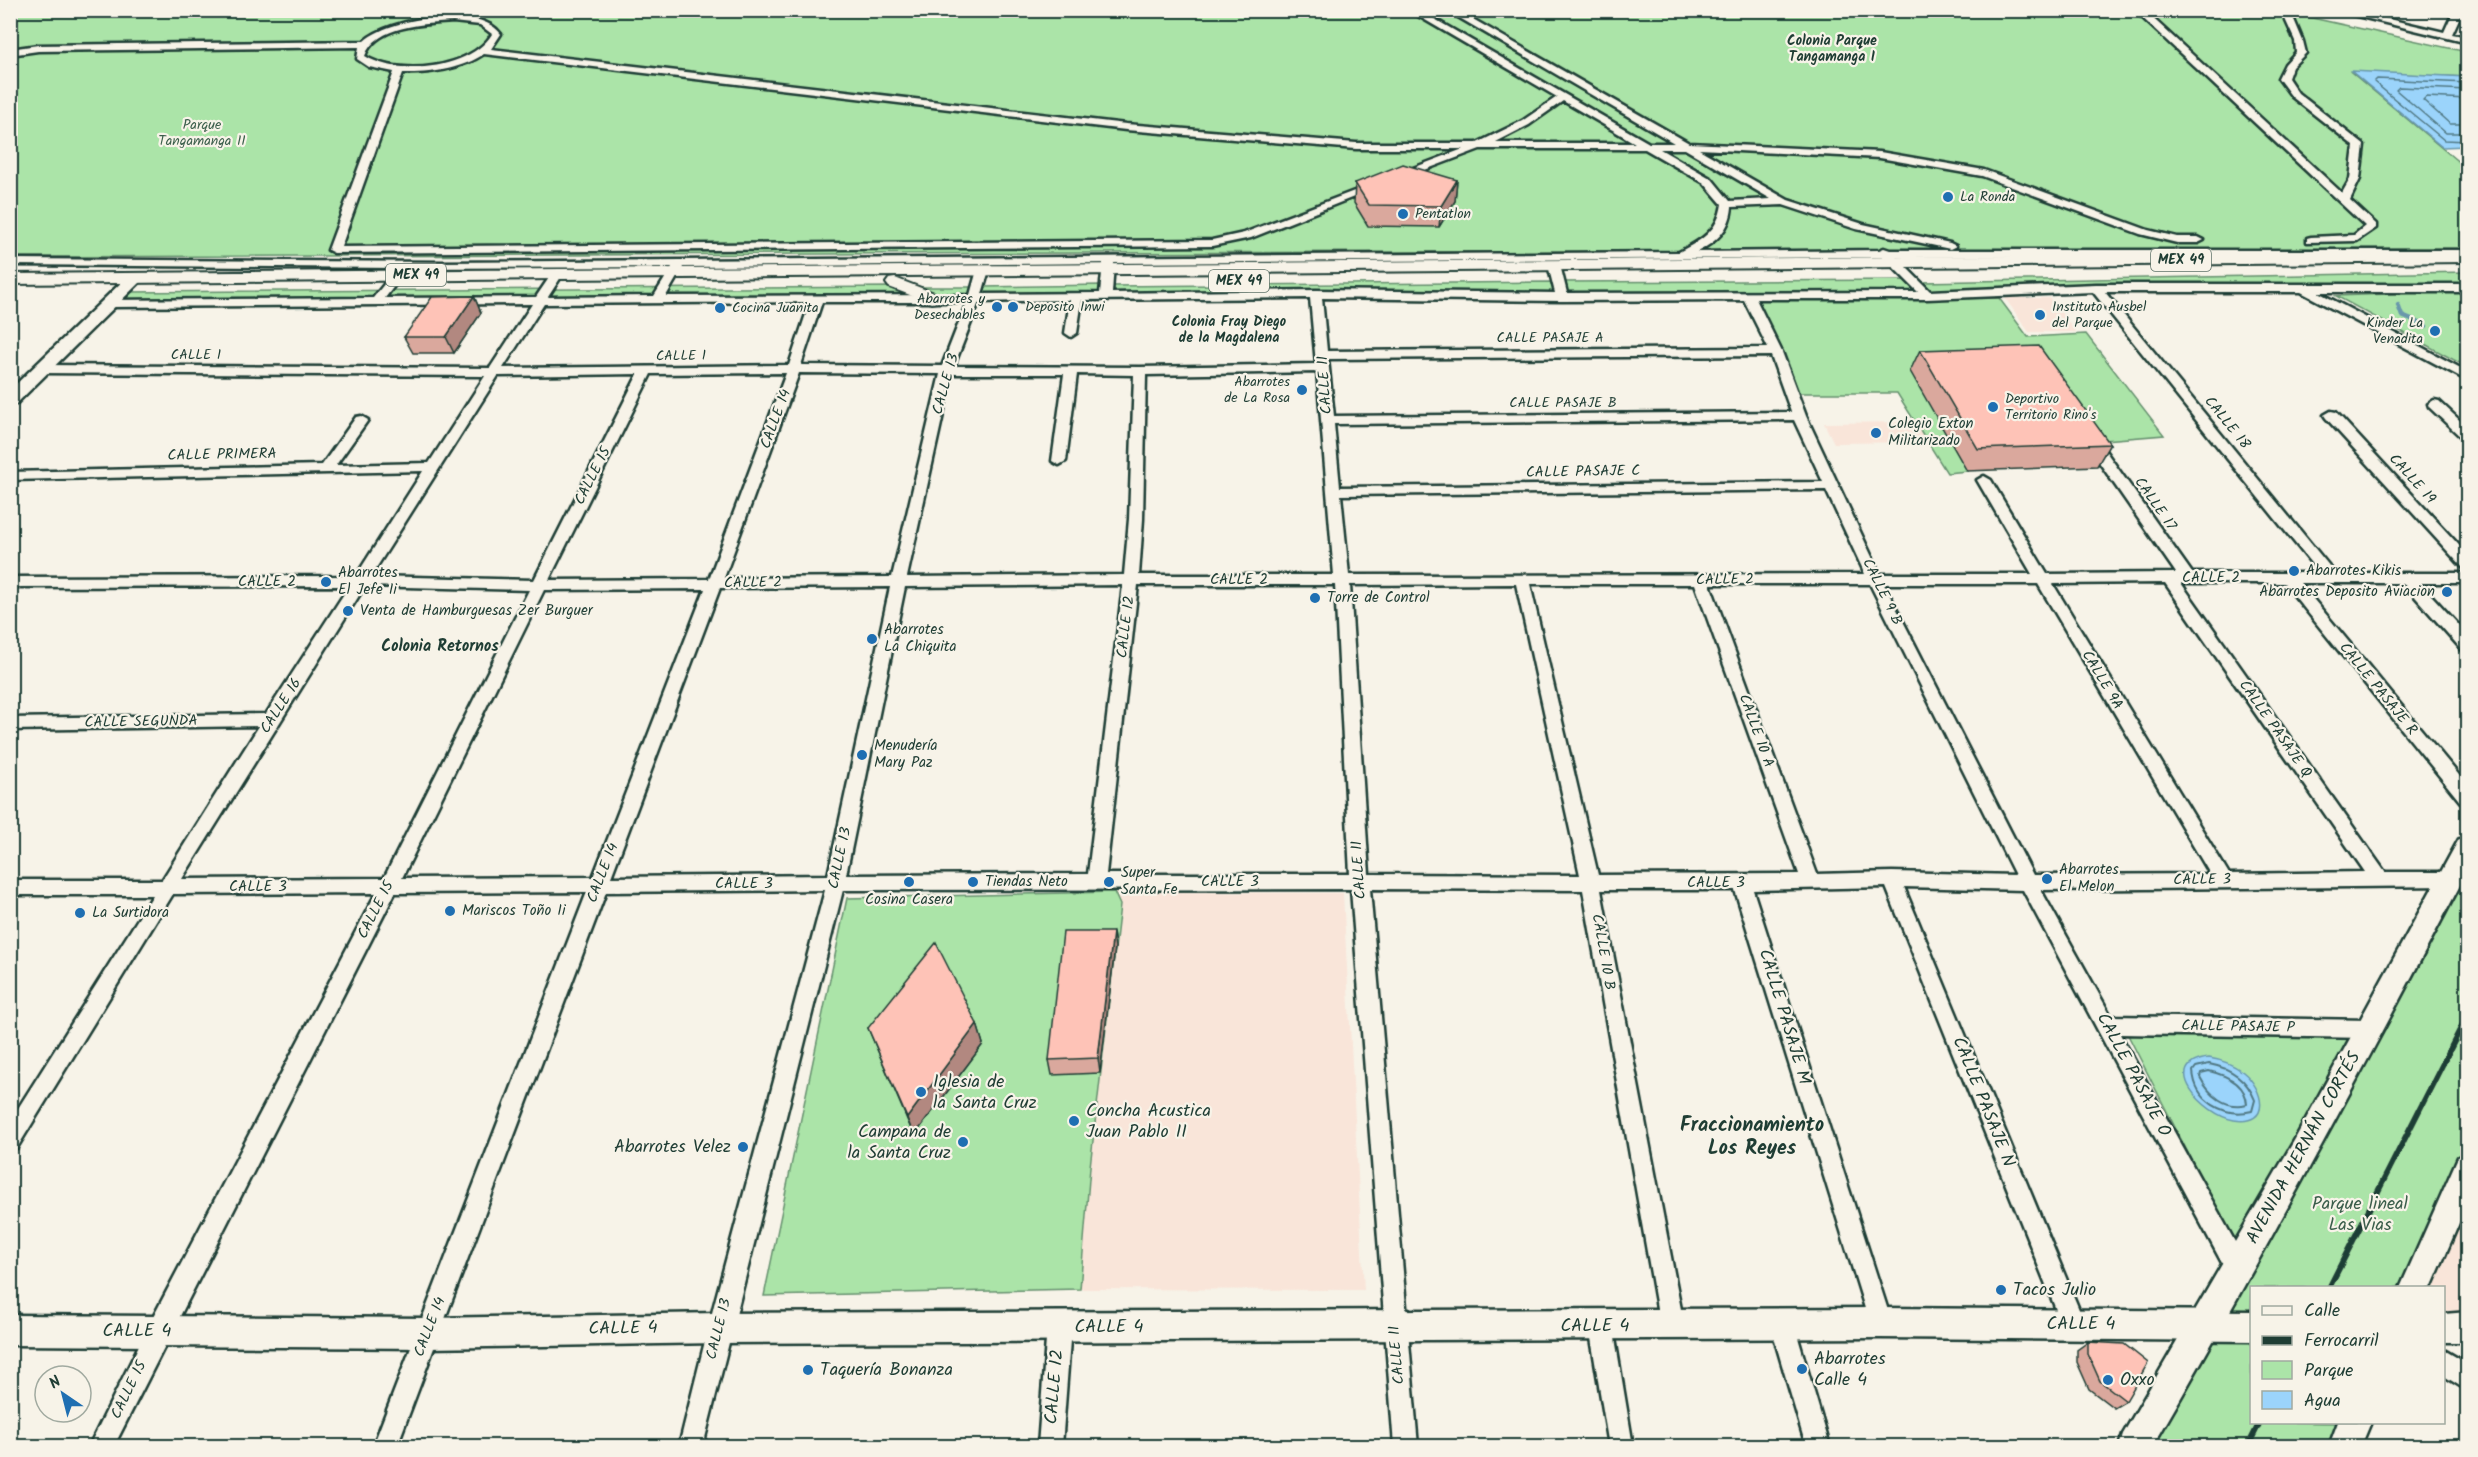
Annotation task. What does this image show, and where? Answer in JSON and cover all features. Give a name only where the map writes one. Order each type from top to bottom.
[{"type":"main road","name":"MEX 49","points":[[1556,272],[1663,264],[1891,259],[2468,255]]},
{"type":"main road","name":"MEX 49","points":[[670,280],[980,284],[1108,277],[1556,272],[1912,275],[2468,271]]},
{"type":"main road","name":"MEX 49","points":[[17,284],[133,277],[550,286],[670,280],[980,284]]},
{"type":"main road","name":"MEX 49","points":[[133,277],[209,288],[316,287],[392,282]]},
{"type":"main road","points":[[10,400],[133,277]]},
{"type":"main road","points":[[895,283],[931,298]]},
{"type":"main road","name":"AVENIDA HERNÁN CORTÉS","points":[[2135,1446],[2208,1324],[2468,846]]},
{"type":"main road","points":[[2415,1286],[2468,1167]]},
{"type":"main road","points":[[2345,1446],[2354,1424]]},
{"type":"street","points":[[1412,10],[1708,181],[1727,204],[1727,221],[1714,236],[1663,264]]},
{"type":"street","points":[[1450,10],[1784,202],[1860,227],[1978,253],[2031,257]]},
{"type":"street","points":[[2138,10],[2372,226],[2357,238],[2296,240]]},
{"type":"street","points":[[2285,10],[2299,41],[2301,52],[2288,66],[2283,78],[2295,95],[2359,145],[2355,179],[2344,200]]},
{"type":"street","points":[[2376,20],[2381,10]]},
{"type":"street","points":[[2447,35],[2459,10]]},
{"type":"street","points":[[2336,11],[2468,40]]},
{"type":"street","points":[[443,20],[472,20],[493,28],[497,34],[495,41],[485,51],[440,67],[399,70],[375,67],[365,63],[360,57],[366,44],[392,30],[412,24],[443,20]]},
{"type":"street","points":[[10,52],[38,48],[366,44]]},
{"type":"street","points":[[485,51],[1126,127],[1356,146],[1725,146],[1880,155],[1984,173],[2144,232],[2177,240],[2212,240]]},
{"type":"street","points":[[399,70],[334,250],[1212,243],[1247,236],[1480,146],[1545,112],[1562,98]]},
{"type":"street","points":[[1727,204],[1784,202]]},
{"type":"street","points":[[1860,227],[1891,259],[1912,275],[1927,295]]},
{"type":"street","points":[[109,303],[304,301],[392,282],[1108,277],[1681,256],[1891,259],[1978,253]]},
{"type":"street","points":[[10,262],[133,277]]},
{"type":"street","points":[[1556,272],[1562,297]]},
{"type":"street","points":[[670,280],[817,299],[931,298],[980,284],[1077,296],[1108,277],[1316,294],[1562,297],[1927,295],[2096,288],[2468,288]]},
{"type":"street","name":"CALLE 13","points":[[691,1446],[718,1328],[835,884],[898,581],[947,370],[980,284]]},
{"type":"street","name":"CALLE 16","points":[[10,1141],[271,720],[550,286]]},
{"type":"street","points":[[304,301],[316,287]]},
{"type":"street","points":[[195,302],[209,288]]},
{"type":"street","name":"CALLE 18","points":[[2096,288],[2331,578]]},
{"type":"street","points":[[2302,288],[2468,377]]},
{"type":"street","name":"CALLE 11","points":[[1316,294],[1342,580],[1360,883],[1406,1446]]},
{"type":"street","points":[[1071,333],[1077,296]]},
{"type":"street","name":"CALLE 9 B","points":[[1748,296],[1776,352],[1799,416],[1874,578],[2028,883]]},
{"type":"street","name":"CALLE 14","points":[[385,1446],[714,584],[794,369],[817,299]]},
{"type":"street","name":"CALLE PASAJE A","points":[[1323,361],[1776,352]]},
{"type":"street","name":"CALLE 1","points":[[41,369],[495,372],[794,369],[1140,371],[1323,361]]},
{"type":"street","name":"CALLE 15","points":[[101,1446],[158,1330],[389,886],[646,371]]},
{"type":"street","points":[[1059,461],[1071,371]]},
{"type":"street","name":"CALLE 12","points":[[1096,881],[1131,580],[1136,519],[1140,371]]},
{"type":"street","points":[[2434,404],[2468,436]]},
{"type":"street","name":"CALLE 19","points":[[2331,415],[2468,565]]},
{"type":"street","name":"CALLE PASAJE B","points":[[1327,420],[1799,416]]},
{"type":"street","points":[[326,470],[362,420]]},
{"type":"street","name":"CALLE 17","points":[[2097,449],[2187,578]]},
{"type":"street","name":"CALLE PRIMERA","points":[[10,476],[433,467]]},
{"type":"street","name":"CALLE 9A","points":[[1984,480],[2040,578],[2223,880]]},
{"type":"street","name":"CALLE PASAJE C","points":[[1334,491],[1833,486]]},
{"type":"street","name":"CALLE PASAJE R","points":[[2288,578],[2468,799]]},
{"type":"street","points":[[2407,578],[2468,646]]},
{"type":"street","name":"CALLE 2","points":[[10,582],[362,581],[538,585],[1131,580],[2468,578]]},
{"type":"street","name":"CALLE PASAJE Q","points":[[2169,579],[2380,879]]},
{"type":"street","name":"CALLE 10 B","points":[[1522,580],[1590,881],[1672,1325]]},
{"type":"street","name":"CALLE 10 A","points":[[1701,580],[1811,882]]},
{"type":"street","name":"CALLE SEGUNDA","points":[[10,724],[271,720]]},
{"type":"street","name":"CALLE 3","points":[[10,888],[1096,881],[1742,883],[1892,879],[2028,883],[2450,879]]},
{"type":"street","name":"CALLE PASAJE N","points":[[1892,879],[2073,1324]]},
{"type":"street","name":"CALLE PASAJE M","points":[[1742,883],[1880,1323]]},
{"type":"street","name":"CALLE PASAJE O","points":[[2028,883],[2237,1268]]},
{"type":"street","name":"CALLE PASAJE P","points":[[2106,1025],[2370,1029]]},
{"type":"street","name":"CALLE 4","points":[[10,1330],[428,1333],[718,1328],[1880,1323],[2250,1326]]},
{"type":"street","points":[[1782,1324],[1818,1446]]},
{"type":"street","points":[[1601,1326],[1621,1446]]},
{"type":"street","name":"CALLE 12","points":[[1050,1446],[1059,1327]]},
{"type":"street","points":[[2445,1328],[2468,1327]]},
{"type":"street","points":[[2445,1363],[2468,1378]]},
{"type":"shaded area","name":"Instituto Ausbel del Parque","points":[[2005,298],[2050,298],[2076,332],[2029,332]]},
{"type":"shaded area","name":"Colegio Exton Militarizado","points":[[1916,422],[1928,442],[1834,443],[1824,423]]},
{"type":"shaded area","points":[[1114,892],[1343,893],[1364,1290],[1080,1289]]},
{"type":"shaded area","points":[[2467,1194],[2467,1311],[2445,1311],[2445,1286],[2428,1286]]},
{"type":"green space","name":"Parque Tangamanga II","points":[[10,11],[2306,11],[2308,17],[2467,52],[2467,77],[2351,72],[2467,169],[2467,248],[11,257]]},
{"type":"green space","points":[[2468,272],[2467,286],[1932,292],[1923,282]]},
{"type":"green space","points":[[1910,280],[1921,293],[1561,294],[1563,282]]},
{"type":"green space","points":[[1554,282],[1556,293],[1110,295],[1112,286]]},
{"type":"green space","points":[[1102,285],[1102,295],[982,295],[984,287]]},
{"type":"green space","points":[[896,287],[916,296],[119,300],[127,292]]},
{"type":"green space","points":[[912,287],[974,287],[973,296],[934,296]]},
{"type":"green space","name":"Kinder La Venadita","points":[[2467,291],[2467,367],[2336,296]]},
{"type":"green space","points":[[1752,298],[1999,298],[2028,337],[2086,334],[2164,435],[2080,442],[1911,371],[1967,471],[1947,473],[1897,393],[1797,393]]},
{"type":"green space","name":"Parque lineal Las Vias","points":[[2467,866],[2467,1150],[2403,1286],[2250,1286],[2250,1311],[2229,1310]]},
{"type":"green space","points":[[1114,892],[1120,905],[1090,1167],[1080,1289],[764,1296],[847,898]]},
{"type":"green space","points":[[2127,1033],[2354,1035],[2236,1247]]},
{"type":"green space","points":[[2214,1340],[2250,1342],[2250,1424],[2341,1424],[2330,1446],[2151,1446]]},
{"type":"water","points":[[2351,71],[2467,77],[2467,146],[2442,147]]},
{"type":"water","points":[[2209,1058],[2231,1065],[2250,1079],[2256,1088],[2261,1105],[2254,1117],[2234,1120],[2222,1116],[2199,1100],[2186,1079],[2187,1070],[2194,1062]]},
{"type":"building","points":[[1403,164],[1457,180],[1441,206],[1369,205],[1355,183]]},
{"type":"building","points":[[474,296],[446,337],[404,337],[432,297]]},
{"type":"building","name":"Deportivo Territorio Rino's","points":[[2039,346],[2110,444],[1978,449],[1920,350]]},
{"type":"building","points":[[1063,932],[1113,932],[1098,1058],[1049,1060]]},
{"type":"building","name":"Iglesia de la Santa Cruz","points":[[936,943],[977,1024],[907,1118],[868,1028]]},
{"type":"building","points":[[2088,1342],[2124,1344],[2148,1363],[2126,1401],[2100,1381],[2088,1354]]},
{"type":"waterway","points":[[2398,305],[2402,316],[2426,326]]},
{"type":"railway","points":[[2330,1286],[2468,1014]]},
{"type":"railway","points":[[2248,1446],[2259,1424]]},
{"type":"place","name":"La Ronda","points":[[1948,197]]},
{"type":"place","name":"Pentatlon","points":[[1403,214]]},
{"type":"place","name":"Abarrotes y Desechables","points":[[997,307]]},
{"type":"place","name":"Deposito Inwi","points":[[1013,307]]},
{"type":"place","name":"Cocina Juanita","points":[[720,308]]},
{"type":"place","name":"Instituto Ausbel del Parque","points":[[2040,315]]},
{"type":"place","name":"Kinder La Venadita","points":[[2435,331]]},
{"type":"place","name":"Abarrotes de La Rosa","points":[[1302,390]]},
{"type":"place","name":"Deportivo Territorio Rino's","points":[[1993,407]]},
{"type":"place","name":"Colegio Exton Militarizado","points":[[1876,433]]},
{"type":"place","name":"Abarrotes Kikis","points":[[2294,571]]},
{"type":"place","name":"Abarrotes El Jefe Ii","points":[[326,582]]},
{"type":"place","name":"Abarrotes Deposito Aviacion","points":[[2447,592]]},
{"type":"place","name":"Torre de Control","points":[[1315,598]]},
{"type":"place","name":"Venta de Hamburguesas Zer Burguer","points":[[348,611]]},
{"type":"place","name":"Abarrotes La Chiquita","points":[[872,639]]},
{"type":"place","name":"Menudería Mary Paz","points":[[862,755]]},
{"type":"place","name":"Abarrotes El Melon","points":[[2047,879]]},
{"type":"place","name":"Cosina Casera","points":[[909,882]]},
{"type":"place","name":"Tiendas Neto","points":[[973,882]]},
{"type":"place","name":"Super Santa Fe","points":[[1109,882]]},
{"type":"place","name":"Mariscos Toño Ii","points":[[450,911]]},
{"type":"place","name":"La Surtidora","points":[[80,913]]},
{"type":"place","name":"Iglesia de la Santa Cruz","points":[[921,1092]]},
{"type":"place","name":"Concha Acustica Juan Pablo II","points":[[1074,1121]]},
{"type":"place","name":"Campana de la Santa Cruz","points":[[963,1142]]},
{"type":"place","name":"Abarrotes Velez","points":[[743,1147]]},
{"type":"place","name":"Tacos Julio","points":[[2001,1290]]},
{"type":"place","name":"Abarrotes Calle 4","points":[[1802,1369]]},
{"type":"place","name":"Taquería Bonanza","points":[[808,1370]]},
{"type":"place","name":"Oxxo","points":[[2108,1380]]},
{"type":"district","name":"Colonia Parque Tangamanga I","points":[[1832,50]]},
{"type":"district","name":"Colonia Fray Diego de la Magdalena","points":[[1229,330]]},
{"type":"district","name":"Colonia Retornos","points":[[440,646]]},
{"type":"district","name":"Fraccionamiento Los Reyes","points":[[1752,1138]]}]
